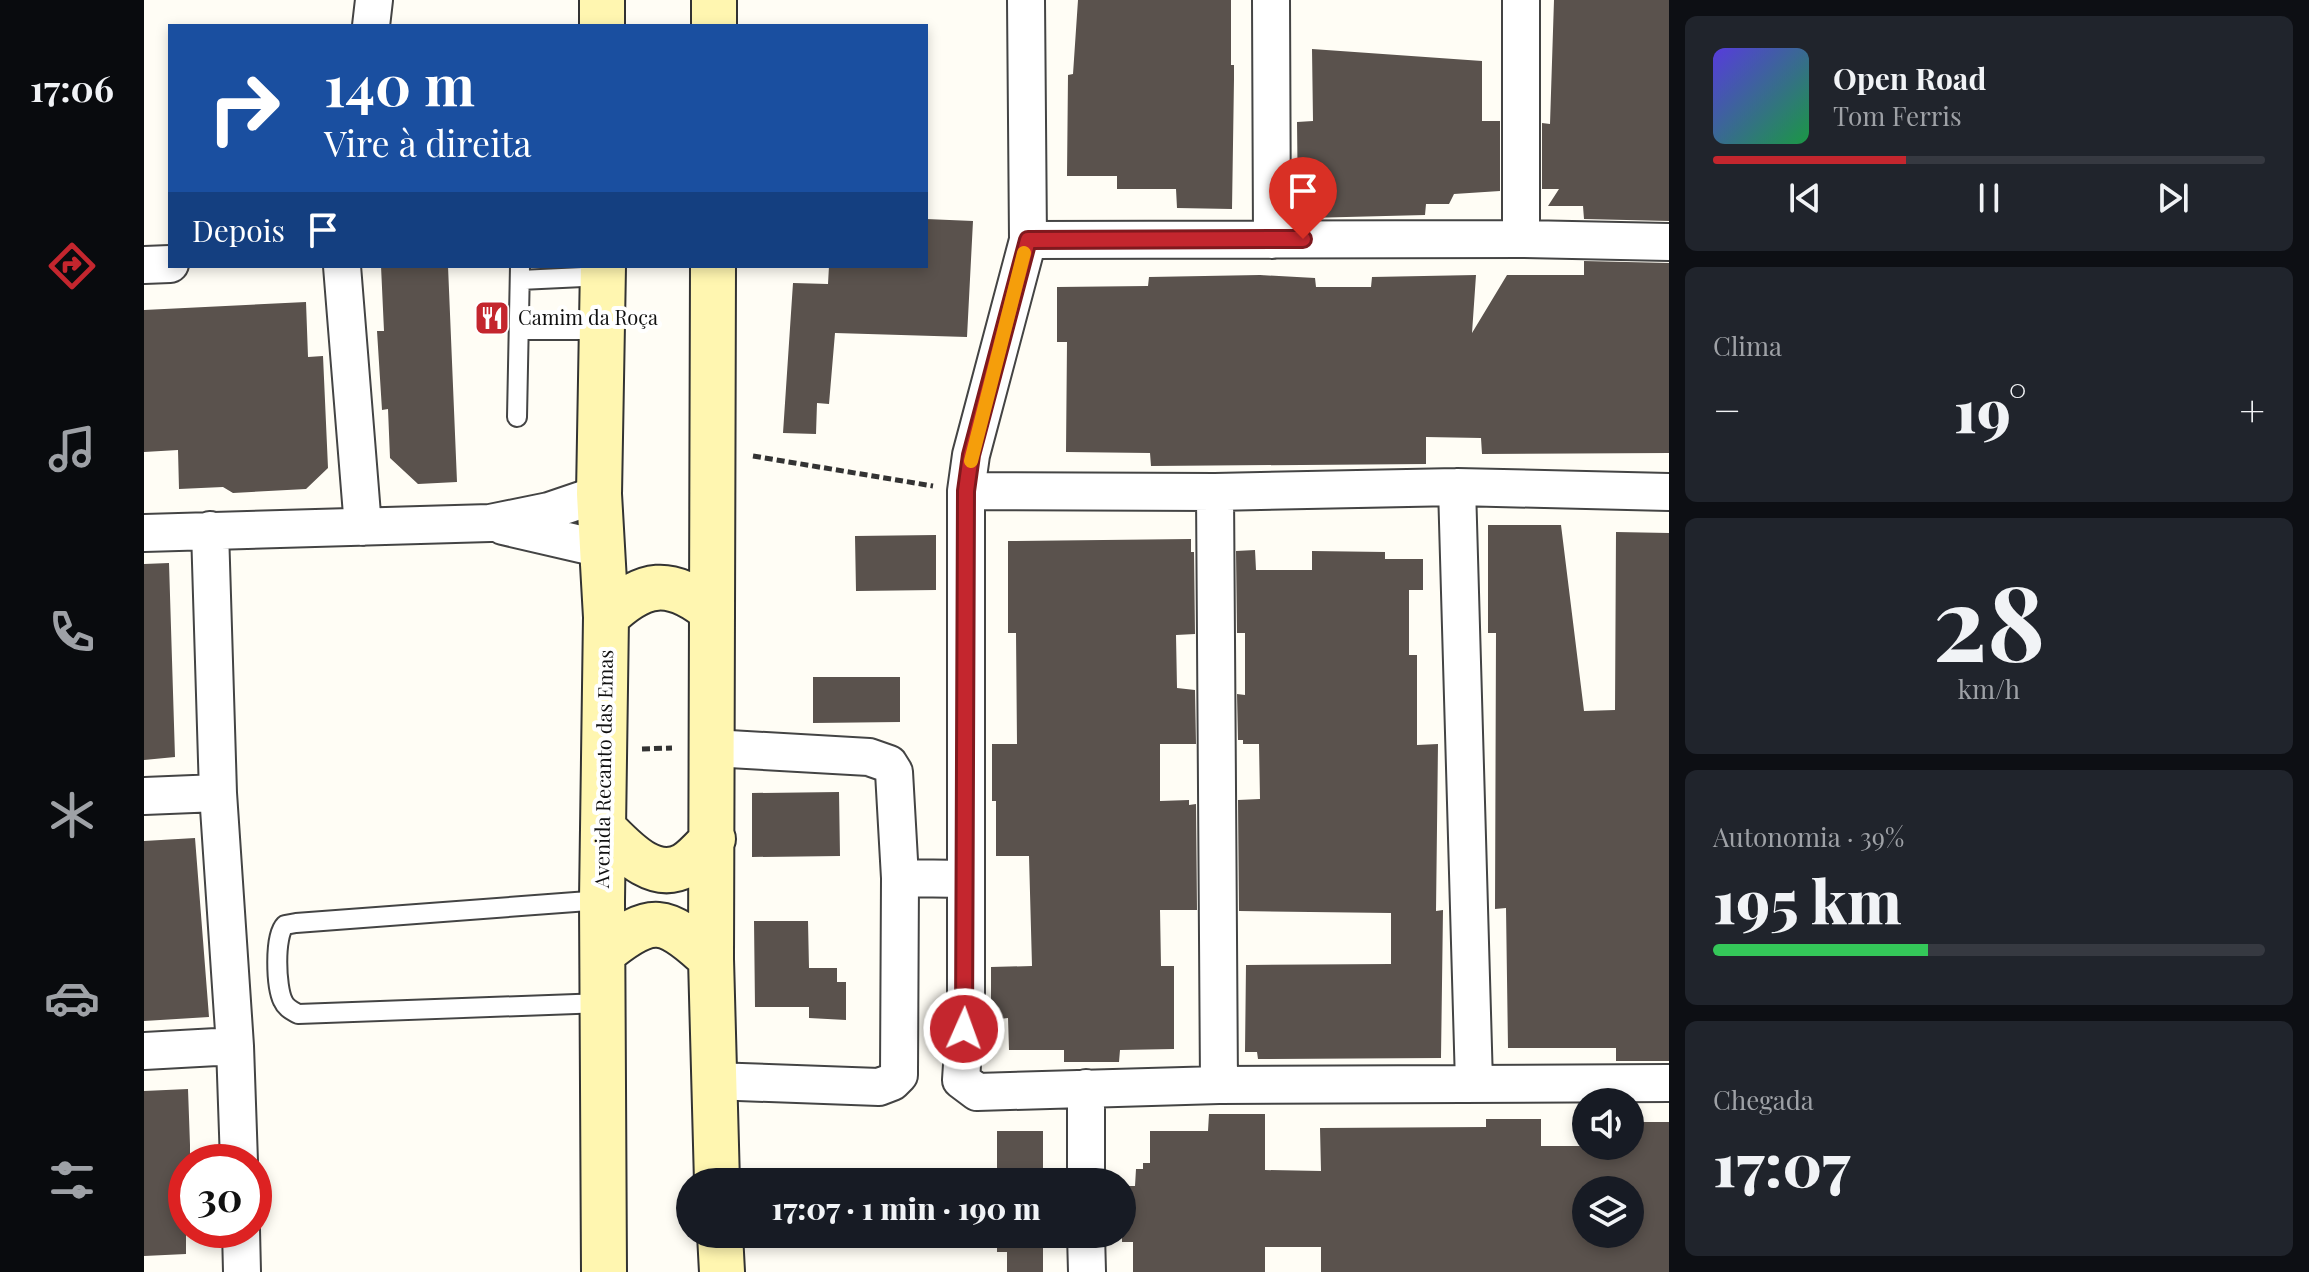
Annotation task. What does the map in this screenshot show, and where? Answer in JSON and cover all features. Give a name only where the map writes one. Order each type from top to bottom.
[{"type":"main road","points":[[602,0],[602,24]]},
{"type":"main road","points":[[714,0],[714,24]]},
{"type":"main road","points":[[713,268],[711,959],[716,1168]]},
{"type":"main road","name":"Avenida Recanto das Emas","points":[[604,271],[599,494],[606,617],[602,900],[604,1272]]},
{"type":"main road","points":[[606,617],[628,596],[657,586],[688,591],[712,611]]},
{"type":"main road","points":[[605,830],[635,860],[658,869],[684,866],[713,839]]},
{"type":"main road","points":[[603,953],[635,927],[659,925],[684,934],[711,959]]},
{"type":"main road","points":[[721,1248],[722,1272]]},
{"type":"street","points":[[371,24],[374,0]]},
{"type":"street","points":[[1026,0],[1028,240],[971,455],[966,491],[966,1004],[961,1080],[977,1092],[1219,1085],[1669,1083]]},
{"type":"street","points":[[1271,0],[1272,240]]},
{"type":"street","points":[[1521,0],[1521,239]]},
{"type":"street","points":[[1028,240],[1521,239],[1669,242]]},
{"type":"street","points":[[144,265],[168,264]]},
{"type":"street","points":[[342,268],[363,527]]},
{"type":"street","points":[[966,491],[1215,492],[1457,487],[1669,492]]},
{"type":"street","points":[[1457,487],[1474,1083]]},
{"type":"street","points":[[1215,492],[1219,1085]]},
{"type":"street","points":[[144,533],[490,523],[549,511],[599,494]]},
{"type":"street","points":[[490,523],[602,549]]},
{"type":"street","points":[[210,530],[218,793],[238,1144]]},
{"type":"street","points":[[712,748],[869,757],[889,764],[894,772],[900,878],[899,1075],[879,1087],[712,1081]]},
{"type":"street","points":[[144,796],[218,793]]},
{"type":"street","points":[[900,878],[966,879]]},
{"type":"street","points":[[144,1051],[235,1046]]},
{"type":"street","points":[[1086,1088],[1086,1168]]},
{"type":"street","points":[[241,1248],[242,1272]]},
{"type":"street","points":[[1086,1248],[1087,1272]]},
{"type":"lane","points":[[517,417],[520,273],[604,271]]},
{"type":"lane","points":[[519,330],[602,330]]},
{"type":"lane","points":[[602,900],[296,923],[285,925],[277,937],[280,997],[287,1008],[298,1014],[603,1003]]},
{"type":"path","points":[[713,450],[966,491]]},
{"type":"path","points":[[605,749],[712,748]]},
{"type":"building","points":[[1078,0],[1231,0],[1231,65],[1234,65],[1232,209],[1177,208],[1176,189],[1117,189],[1117,176],[1067,176],[1068,75],[1073,74]]},
{"type":"building","points":[[1554,0],[1669,0],[1669,221],[1584,219],[1583,206],[1548,206],[1559,189],[1542,189],[1542,123],[1550,124]]},
{"type":"building","points":[[1312,49],[1482,61],[1482,121],[1500,121],[1500,191],[1454,194],[1449,204],[1426,204],[1425,215],[1307,218],[1298,211],[1297,122],[1313,121]]},
{"type":"building","points":[[928,219],[973,221],[967,337],[835,333],[829,404],[817,403],[816,434],[783,433],[793,283],[828,284],[829,268],[928,268]]},
{"type":"building","points":[[1584,261],[1669,263],[1669,453],[1482,454],[1481,438],[1426,437],[1426,464],[1151,466],[1150,453],[1066,452],[1067,342],[1057,342],[1057,287],[1148,286],[1149,277],[1260,275],[1315,278],[1316,287],[1371,287],[1372,277],[1476,275],[1472,333],[1507,275],[1584,275]]},
{"type":"building","points":[[381,268],[448,268],[457,482],[418,484],[390,458],[388,409],[382,410],[377,331],[384,331]]},
{"type":"building","points":[[306,302],[308,357],[323,356],[328,468],[306,489],[233,493],[223,487],[179,489],[178,450],[144,452],[144,310]]},
{"type":"building","points":[[1488,525],[1561,525],[1584,711],[1615,710],[1616,532],[1669,533],[1669,1061],[1616,1061],[1616,1048],[1508,1048],[1506,908],[1495,909],[1496,633],[1488,633]]},
{"type":"building","points":[[936,535],[936,590],[856,591],[855,536]]},
{"type":"building","points":[[1191,539],[1191,552],[1194,552],[1195,634],[1176,635],[1177,688],[1195,690],[1196,744],[1160,744],[1160,801],[1189,800],[1189,805],[1196,804],[1197,910],[1160,910],[1161,966],[1174,966],[1174,1049],[1120,1050],[1119,1062],[1064,1062],[1064,1050],[1009,1050],[1008,1018],[991,1020],[991,967],[1032,966],[1029,856],[996,856],[996,801],[992,801],[992,744],[1017,744],[1016,633],[1008,633],[1008,541]]},
{"type":"building","points":[[1255,550],[1256,570],[1312,570],[1312,551],[1385,552],[1385,559],[1423,559],[1423,590],[1409,590],[1409,655],[1417,655],[1417,745],[1438,744],[1436,911],[1443,910],[1441,1058],[1258,1059],[1257,1052],[1245,1052],[1246,965],[1391,964],[1391,913],[1239,911],[1238,800],[1260,799],[1259,744],[1243,744],[1243,740],[1238,740],[1237,694],[1245,695],[1245,633],[1237,633],[1236,551]]},
{"type":"building","points":[[169,563],[175,757],[144,760],[144,564]]},
{"type":"building","points":[[813,677],[900,677],[900,722],[813,723]]},
{"type":"building","points":[[839,792],[840,856],[752,857],[752,793]]},
{"type":"building","points":[[195,838],[209,1017],[144,1021],[144,841]]},
{"type":"building","points":[[754,921],[808,921],[809,968],[837,968],[837,982],[846,982],[846,1020],[809,1018],[809,1007],[755,1007]]},
{"type":"building","points":[[188,1089],[190,1144],[168,1144],[168,1248],[186,1248],[186,1254],[144,1256],[144,1091]]},
{"type":"building","points":[[1209,1114],[1265,1114],[1265,1170],[1321,1171],[1320,1128],[1486,1127],[1486,1119],[1541,1119],[1541,1146],[1572,1146],[1572,1160],[1644,1160],[1644,1122],[1669,1122],[1669,1272],[1321,1272],[1321,1247],[1265,1247],[1265,1272],[1133,1272],[1136,1169],[1143,1169],[1143,1163],[1150,1163],[1150,1131],[1208,1131]]},
{"type":"building","points":[[997,1131],[1043,1131],[1043,1168],[997,1168]]},
{"type":"building","points":[[997,1248],[1043,1248],[1043,1272],[1007,1272],[1007,1252],[997,1252]]},
{"type":"slow traffic","points":[[971,461],[1024,253]]},
{"type":"place","name":"Camim da Roça","points":[[492,318]]},
{"type":"route","points":[[964,1029],[966,491],[971,455],[1028,240],[1303,239]]}]
